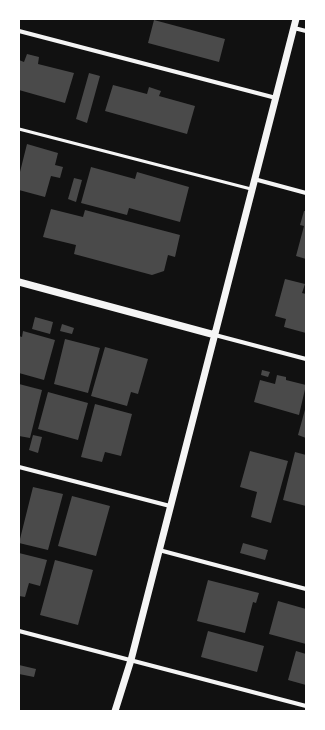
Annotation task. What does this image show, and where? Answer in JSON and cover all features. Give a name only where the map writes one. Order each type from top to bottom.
[{"type":"street","points":[[115,711],[131,660],[296,19]]},
{"type":"street","points":[[294,28],[306,31]]},
{"type":"street","points":[[19,32],[276,98]]},
{"type":"street","points":[[254,179],[306,193]]},
{"type":"street","points":[[19,282],[306,359]]},
{"type":"street","points":[[19,467],[170,506]]},
{"type":"street","points":[[159,550],[306,589]]},
{"type":"street","points":[[19,631],[306,706]]},
{"type":"lane","points":[[19,128],[252,189]]},
{"type":"building","points":[[154,20],[225,39],[219,62],[148,43]]},
{"type":"building","points":[[27,54],[39,57],[38,64],[74,73],[65,103],[19,90],[19,60],[24,62]]},
{"type":"building","points":[[89,73],[100,76],[87,123],[76,119]]},
{"type":"building","points":[[113,85],[147,94],[149,87],[161,91],[159,96],[195,106],[187,134],[105,111]]},
{"type":"building","points":[[27,144],[58,153],[55,165],[63,167],[60,178],[51,176],[45,197],[19,190],[19,176]]},
{"type":"building","points":[[91,167],[135,179],[137,172],[189,187],[180,222],[129,208],[127,215],[81,203]]},
{"type":"building","points":[[74,178],[82,180],[76,202],[68,199]]},
{"type":"building","points":[[51,209],[83,217],[85,210],[180,235],[175,257],[168,255],[164,271],[152,275],[74,254],[76,245],[43,237]]},
{"type":"building","points":[[304,211],[306,211],[306,259],[296,256],[304,226],[300,225]]},
{"type":"building","points":[[285,279],[305,284],[302,293],[306,294],[306,333],[284,327],[286,319],[275,316]]},
{"type":"building","points":[[35,317],[53,322],[50,334],[32,329]]},
{"type":"building","points":[[62,324],[74,328],[72,334],[60,331]]},
{"type":"building","points":[[23,331],[55,340],[44,380],[19,373],[19,336],[22,337]]},
{"type":"building","points":[[65,339],[100,348],[88,393],[54,384]]},
{"type":"building","points":[[105,347],[148,359],[138,394],[131,392],[127,406],[91,396]]},
{"type":"building","points":[[262,370],[270,372],[268,377],[261,375]]},
{"type":"building","points":[[277,375],[286,377],[286,380],[306,385],[299,415],[254,402],[260,380],[275,384]]},
{"type":"building","points":[[19,384],[42,390],[30,438],[19,436]]},
{"type":"building","points":[[48,392],[88,403],[78,440],[38,429]]},
{"type":"building","points":[[95,404],[132,414],[121,456],[105,452],[102,462],[81,457]]},
{"type":"building","points":[[306,406],[306,438],[298,435]]},
{"type":"building","points":[[33,435],[42,437],[38,453],[29,450]]},
{"type":"building","points":[[250,451],[288,461],[271,523],[251,517],[257,492],[240,487]]},
{"type":"building","points":[[295,452],[306,455],[306,506],[283,500]]},
{"type":"building","points":[[33,487],[63,494],[48,550],[19,543]]},
{"type":"building","points":[[72,496],[110,506],[96,556],[58,546]]},
{"type":"building","points":[[243,543],[268,550],[265,560],[240,553]]},
{"type":"building","points":[[19,553],[47,560],[40,586],[29,583],[25,597],[19,596]]},
{"type":"building","points":[[55,560],[93,570],[78,625],[40,615]]},
{"type":"building","points":[[208,580],[259,593],[256,603],[253,602],[245,633],[197,621]]},
{"type":"building","points":[[278,601],[306,609],[306,644],[269,634]]},
{"type":"building","points":[[208,631],[264,646],[257,672],[201,657]]},
{"type":"building","points":[[296,651],[306,654],[306,685],[288,680]]},
{"type":"building","points":[[19,665],[36,669],[34,677],[19,674]]}]
